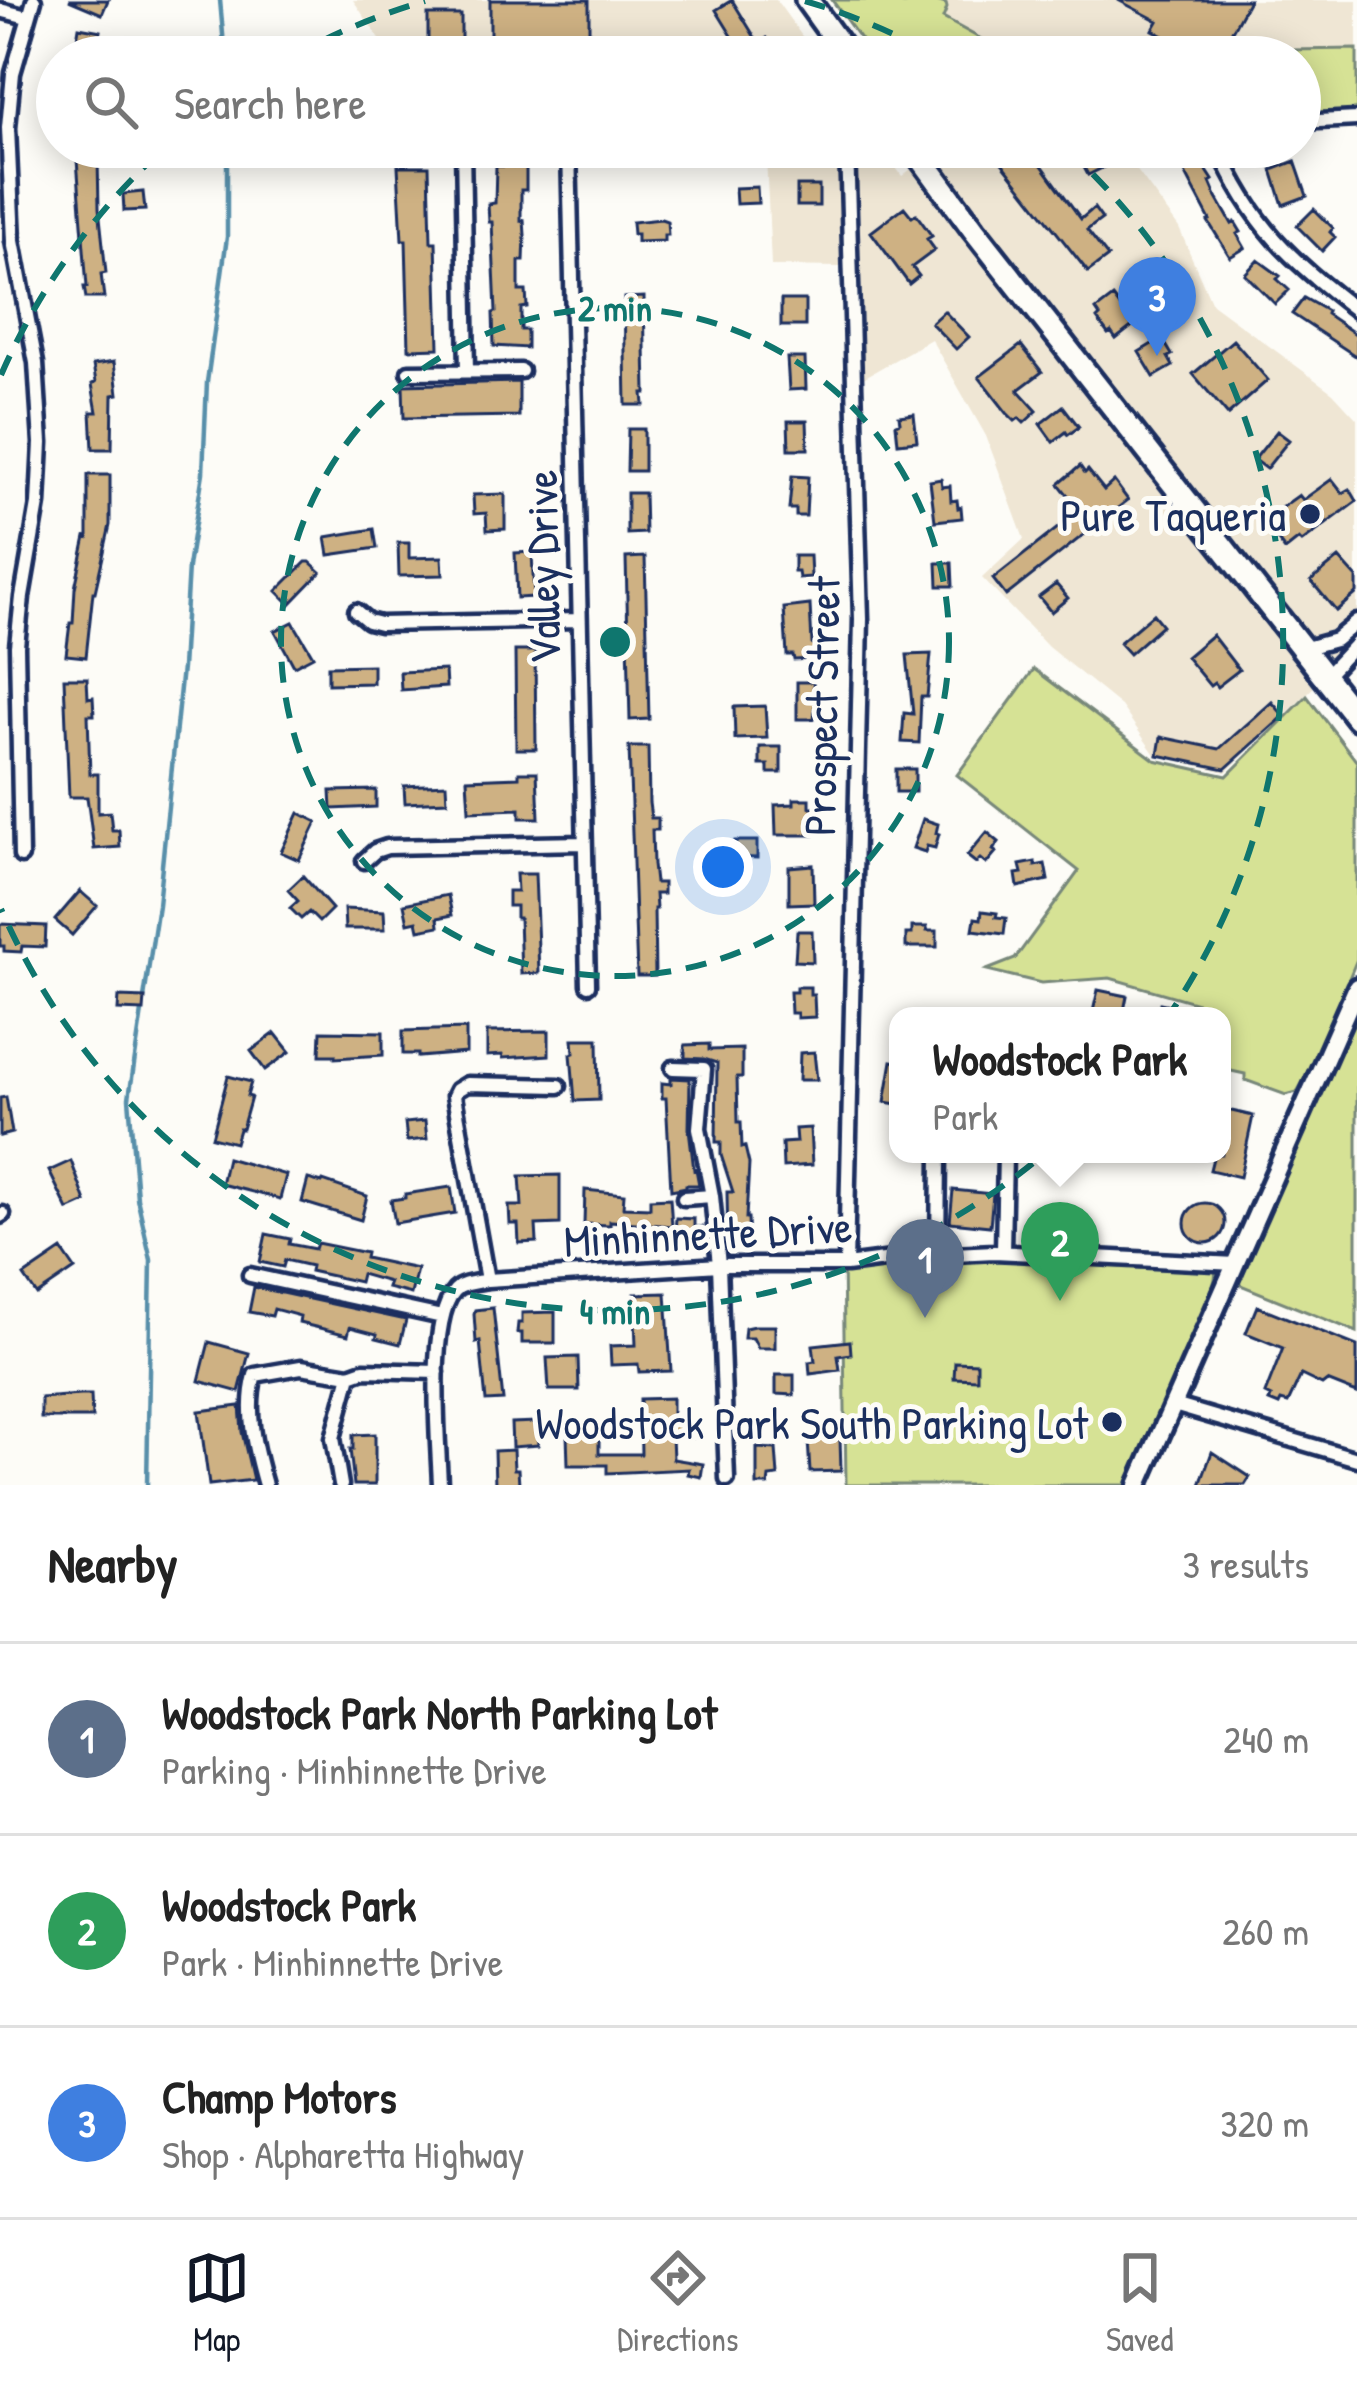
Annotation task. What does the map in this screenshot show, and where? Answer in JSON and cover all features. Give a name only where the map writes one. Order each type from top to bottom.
[{"type":"highway","points":[[807,0],[833,36]]},
{"type":"highway","points":[[928,168],[1357,718]]},
{"type":"street","points":[[21,856],[17,646],[38,504],[41,443],[36,363],[13,241],[8,128],[13,74],[34,0]]},
{"type":"street","points":[[0,10],[27,17]]},
{"type":"street","points":[[1321,122],[1357,119]]},
{"type":"street","points":[[463,168],[467,371]]},
{"type":"street","name":"Valley Drive","points":[[569,168],[588,985]]},
{"type":"street","name":"Prospect Street","points":[[846,1265],[861,620],[848,168]]},
{"type":"street","points":[[1229,168],[1278,245],[1357,311]]},
{"type":"street","points":[[409,372],[521,371]]},
{"type":"street","points":[[356,611],[380,624],[579,620]]},
{"type":"street","points":[[1302,649],[1335,640],[1357,622]]},
{"type":"street","points":[[1325,677],[1356,645]]},
{"type":"street","points":[[364,861],[387,847],[584,844]]},
{"type":"street","points":[[1138,1485],[1357,987]]},
{"type":"street","points":[[673,1068],[704,1069],[699,1128],[719,1264],[727,1479]]},
{"type":"street","points":[[440,1485],[438,1331],[447,1300],[459,1286],[487,1280],[454,1096],[467,1084],[559,1086]]},
{"type":"street","points":[[938,1254],[939,1163]]},
{"type":"street","points":[[1003,1251],[1005,1163]]},
{"type":"street","points":[[684,1198],[712,1196]]},
{"type":"street","name":"Minhinnette Drive","points":[[487,1280],[719,1264],[846,1265],[1003,1251],[1236,1264]]},
{"type":"street","points":[[250,1275],[442,1317]]},
{"type":"street","points":[[266,1485],[249,1396],[255,1376],[301,1367],[350,1375],[364,1370],[437,1372]]},
{"type":"street","points":[[341,1485],[333,1438],[350,1375]]},
{"type":"street","points":[[1174,1405],[1357,1459]]},
{"type":"shaded area","points":[[353,0],[776,0],[802,36],[378,36]]},
{"type":"shaded area","points":[[839,0],[1357,0],[1357,107],[1321,75],[1321,36],[864,36]]},
{"type":"shaded area","points":[[767,168],[896,168],[902,176],[912,168],[1135,168],[1179,228],[1212,304],[1333,393],[1357,419],[1357,664],[1348,654],[1226,772],[1156,756],[1121,706],[1048,647],[982,578],[1024,539],[986,436],[931,339],[846,388],[841,267],[771,266]]},
{"type":"green space","points":[[832,0],[904,4],[933,0],[946,4],[943,18],[976,36],[858,36]]},
{"type":"green space","points":[[1357,49],[1357,114],[1321,116],[1321,50]]},
{"type":"green space","points":[[1034,669],[1155,760],[1227,776],[1307,696],[1357,762],[1357,959],[1297,1092],[1286,1095],[1231,1071],[1231,1007],[1208,1007],[1110,978],[1041,983],[987,970],[1015,959],[1079,871],[957,775]]},
{"type":"green space","points":[[1357,1007],[1357,1332],[1238,1284]]},
{"type":"green space","points":[[928,1254],[1217,1260],[1206,1312],[1144,1485],[846,1485],[843,1258]]},
{"type":"building","points":[[69,0],[108,0],[102,14]]},
{"type":"building","points":[[490,0],[589,0],[589,36],[490,36]]},
{"type":"building","points":[[732,0],[754,36],[732,36],[716,10]]},
{"type":"building","points":[[1118,0],[1249,0],[1229,36],[1164,36],[1153,30],[1158,21]]},
{"type":"building","points":[[428,15],[461,15],[461,36],[428,36]]},
{"type":"building","points":[[79,27],[101,31],[100,36],[78,36]]},
{"type":"building","points":[[78,168],[98,168],[104,298],[86,298]]},
{"type":"building","points":[[398,168],[429,168],[439,348],[409,349],[406,240],[402,240]]},
{"type":"building","points":[[496,168],[526,168],[526,190],[521,190],[525,235],[519,291],[526,291],[521,330],[527,330],[527,348],[494,346],[488,204],[495,203]]},
{"type":"building","points":[[1006,168],[1044,168],[1081,219],[1094,208],[1102,219],[1087,230],[1108,257],[1088,272]]},
{"type":"building","points":[[1183,168],[1205,168],[1245,248],[1230,257]]},
{"type":"building","points":[[1297,168],[1307,196],[1283,205],[1272,170]]},
{"type":"building","points":[[797,186],[819,186],[819,206],[797,206]]},
{"type":"building","points":[[757,187],[758,203],[736,204],[735,188]]},
{"type":"building","points":[[143,192],[145,210],[124,211],[123,194]]},
{"type":"building","points":[[904,207],[912,217],[916,214],[932,236],[927,239],[935,250],[912,267],[919,276],[909,284],[871,232]]},
{"type":"building","points":[[1314,209],[1333,228],[1330,232],[1335,237],[1322,251],[1297,226]]},
{"type":"building","points":[[667,221],[664,241],[637,242],[632,222]]},
{"type":"building","points":[[1258,260],[1280,276],[1277,279],[1289,290],[1275,304],[1245,274]]},
{"type":"building","points":[[644,297],[644,405],[626,405],[624,298]]},
{"type":"building","points":[[1113,297],[1134,325],[1116,339],[1097,319],[1096,310]]},
{"type":"building","points":[[1304,298],[1357,335],[1357,357],[1292,314]]},
{"type":"building","points":[[781,300],[805,300],[805,326],[781,326]]},
{"type":"building","points":[[944,311],[969,337],[956,349],[931,323]]},
{"type":"building","points":[[1162,338],[1173,366],[1154,377],[1139,352]]},
{"type":"building","points":[[1233,340],[1268,380],[1228,415],[1193,374]]},
{"type":"building","points":[[1021,345],[1042,372],[1018,390],[1037,411],[1024,423],[1007,413],[979,377]]},
{"type":"building","points":[[787,358],[805,358],[806,389],[789,390]]},
{"type":"building","points":[[114,362],[118,394],[113,395],[112,449],[93,449],[91,412],[97,412],[93,365]]},
{"type":"building","points":[[519,382],[519,416],[404,418],[403,385]]},
{"type":"building","points":[[1063,406],[1079,427],[1053,442],[1040,424]]},
{"type":"building","points":[[914,414],[917,441],[898,443],[899,416]]},
{"type":"building","points":[[788,421],[807,421],[808,449],[789,449]]},
{"type":"building","points":[[628,429],[644,429],[644,471],[627,471]]},
{"type":"building","points":[[1277,431],[1289,440],[1266,469],[1254,460]]},
{"type":"building","points":[[1080,466],[1104,490],[1114,481],[1128,500],[1006,596],[993,579],[1073,516],[1064,505],[1071,499],[1059,484]]},
{"type":"building","points":[[88,475],[110,475],[110,525],[93,592],[86,657],[66,655],[88,538]]},
{"type":"building","points":[[792,476],[808,477],[806,516],[796,516],[796,509],[789,509]]},
{"type":"building","points":[[941,479],[942,487],[950,486],[951,501],[957,500],[962,518],[935,521],[930,481]]},
{"type":"building","name":"Pure Taqueria","points":[[1332,479],[1343,493],[1350,489],[1357,501],[1285,550],[1270,530],[1284,518],[1278,510],[1299,495],[1303,500]]},
{"type":"building","points":[[627,493],[644,493],[645,533],[627,534]]},
{"type":"building","points":[[505,494],[505,529],[487,530],[486,513],[474,514],[473,495]]},
{"type":"building","points":[[374,529],[377,548],[329,555],[326,537]]},
{"type":"building","points":[[398,543],[409,543],[409,558],[442,557],[443,575],[399,576]]},
{"type":"building","points":[[532,552],[534,597],[517,598],[515,553]]},
{"type":"building","points":[[794,556],[810,556],[811,577],[799,578],[794,572]]},
{"type":"building","points":[[645,557],[649,719],[630,720],[626,558]]},
{"type":"building","points":[[1339,558],[1357,578],[1357,593],[1336,611],[1311,581]]},
{"type":"building","points":[[306,562],[321,572],[290,604],[277,591]]},
{"type":"building","points":[[937,563],[952,563],[953,586],[938,586]]},
{"type":"building","points":[[1056,584],[1068,598],[1051,612],[1039,597]]},
{"type":"building","points":[[810,605],[812,644],[819,651],[812,651],[813,659],[794,660],[787,655],[784,608]]},
{"type":"building","points":[[1153,614],[1162,625],[1129,654],[1119,643]]},
{"type":"building","points":[[293,622],[313,656],[294,666],[275,631]]},
{"type":"building","points":[[1212,635],[1239,670],[1217,687],[1210,686],[1186,657]]},
{"type":"building","points":[[515,651],[535,651],[536,749],[516,749]]},
{"type":"building","points":[[931,654],[927,697],[921,697],[919,743],[902,742],[904,713],[913,714],[907,655]]},
{"type":"building","points":[[373,665],[373,683],[328,684],[328,666]]},
{"type":"building","points":[[445,670],[446,687],[401,690],[400,672]]},
{"type":"building","points":[[64,678],[87,678],[94,715],[88,715],[90,774],[98,774],[98,813],[110,812],[112,830],[119,830],[120,847],[94,849],[87,797],[69,797]]},
{"type":"building","points":[[797,682],[813,682],[814,719],[797,719]]},
{"type":"building","points":[[1272,702],[1284,716],[1225,769],[1158,755],[1161,737],[1219,749]]},
{"type":"building","points":[[765,706],[767,738],[735,739],[734,707]]},
{"type":"building","points":[[629,747],[648,747],[651,818],[658,818],[658,830],[652,830],[653,865],[655,883],[663,883],[663,894],[655,894],[655,976],[637,976]]},
{"type":"building","points":[[760,747],[781,747],[781,773],[768,773],[768,765],[760,765]]},
{"type":"building","points":[[896,769],[915,769],[915,792],[896,792]]},
{"type":"building","points":[[519,772],[537,772],[539,818],[520,818],[520,809],[469,811],[467,779],[519,777]]},
{"type":"building","points":[[446,784],[447,801],[405,803],[404,786]]},
{"type":"building","points":[[376,790],[376,807],[332,809],[331,791]]},
{"type":"building","points":[[794,799],[810,799],[810,807],[818,812],[814,835],[776,835],[775,805],[794,804]]},
{"type":"building","points":[[299,813],[317,822],[299,860],[281,852]]},
{"type":"building","points":[[923,819],[938,824],[939,834],[935,848],[927,846],[925,852],[913,848]]},
{"type":"building","points":[[987,832],[999,842],[996,852],[986,864],[980,859],[976,863],[967,856]]},
{"type":"building","points":[[735,841],[757,841],[757,858],[735,857]]},
{"type":"building","points":[[1035,862],[1035,866],[1045,864],[1048,880],[1018,887],[1020,865]]},
{"type":"building","points":[[813,865],[814,903],[789,904],[789,867]]},
{"type":"building","points":[[516,874],[535,874],[539,973],[521,974],[519,918],[516,906],[508,906],[508,891],[517,891]]},
{"type":"building","points":[[303,876],[332,909],[319,922],[309,912],[301,919],[290,908],[298,901],[288,890]]},
{"type":"building","points":[[80,891],[97,906],[72,935],[55,920]]},
{"type":"building","points":[[448,895],[452,915],[438,918],[439,926],[419,930],[417,921],[408,923],[404,904]]},
{"type":"building","points":[[344,909],[384,911],[385,929],[345,929]]},
{"type":"building","points":[[982,911],[1006,918],[1004,934],[973,930]]},
{"type":"building","points":[[0,924],[46,926],[45,947],[4,951]]},
{"type":"building","points":[[912,927],[937,931],[937,947],[906,947],[906,934],[912,934]]},
{"type":"building","points":[[797,931],[812,931],[813,962],[795,961]]},
{"type":"building","points":[[796,987],[810,987],[815,1017],[797,1018],[797,1013],[791,1013],[790,992],[796,992]]},
{"type":"building","points":[[1098,990],[1127,996],[1125,1007],[1094,1007]]},
{"type":"building","points":[[119,997],[145,998],[144,1011],[118,1010]]},
{"type":"building","points":[[466,1029],[466,1053],[403,1054],[403,1031]]},
{"type":"building","points":[[321,1031],[383,1032],[383,1055],[320,1055]]},
{"type":"building","points":[[549,1031],[549,1055],[487,1056],[487,1032]]},
{"type":"building","points":[[275,1033],[290,1052],[265,1070],[251,1051]]},
{"type":"building","points":[[573,1039],[598,1039],[599,1100],[575,1101]]},
{"type":"building","points":[[709,1044],[709,1050],[742,1049],[738,1122],[749,1164],[749,1246],[728,1247],[727,1192],[733,1192],[721,1142],[716,1142],[717,1063],[685,1058],[685,1045]]},
{"type":"building","points":[[814,1052],[817,1080],[799,1080],[800,1053]]},
{"type":"building","points":[[228,1076],[251,1082],[247,1096],[251,1097],[235,1143],[212,1137]]},
{"type":"building","points":[[671,1078],[690,1079],[689,1129],[699,1185],[671,1190],[662,1083],[671,1084]]},
{"type":"building","points":[[6,1097],[12,1133],[0,1136],[0,1098]]},
{"type":"building","points":[[1231,1111],[1253,1116],[1240,1177],[1210,1170],[1212,1163],[1231,1163]]},
{"type":"building","points":[[425,1121],[427,1139],[407,1141],[405,1123]]},
{"type":"building","points":[[810,1128],[812,1165],[783,1167],[782,1143],[796,1142],[795,1129]]},
{"type":"building","points":[[227,1158],[286,1175],[280,1199],[221,1184]]},
{"type":"building","points":[[71,1161],[86,1202],[68,1210],[49,1171]]},
{"type":"building","points":[[560,1175],[560,1224],[536,1225],[537,1242],[519,1243],[518,1224],[510,1224],[509,1206],[522,1206],[520,1176]]},
{"type":"building","points":[[308,1179],[367,1196],[361,1220],[302,1202]]},
{"type":"building","points":[[451,1187],[455,1213],[395,1223],[391,1200]]},
{"type":"building","points":[[585,1190],[624,1194],[623,1207],[650,1208],[650,1199],[670,1198],[672,1226],[584,1224]]},
{"type":"building","points":[[953,1190],[993,1194],[990,1226],[950,1222]]},
{"type":"building","points":[[1205,1203],[1219,1209],[1225,1223],[1219,1237],[1205,1243],[1191,1237],[1185,1223],[1191,1209]]},
{"type":"building","points":[[676,1218],[694,1219],[694,1227],[702,1227],[701,1247],[674,1246]]},
{"type":"building","points":[[266,1234],[290,1239],[289,1244],[315,1249],[317,1243],[417,1269],[411,1294],[361,1274],[359,1282],[285,1260],[283,1267],[260,1262]]},
{"type":"building","points":[[62,1250],[75,1269],[37,1295],[24,1276]]},
{"type":"building","points":[[254,1287],[406,1320],[400,1344],[350,1327],[348,1335],[299,1323],[300,1316],[274,1309],[272,1316],[249,1312]]},
{"type":"building","points":[[666,1293],[671,1371],[639,1372],[638,1364],[611,1365],[610,1346],[636,1345],[634,1294]]},
{"type":"building","points":[[1257,1306],[1357,1346],[1357,1393],[1301,1375],[1288,1403],[1269,1401],[1271,1397],[1265,1394],[1283,1348],[1246,1333]]},
{"type":"building","points":[[493,1308],[503,1400],[486,1401],[474,1314]]},
{"type":"building","points":[[555,1312],[555,1343],[522,1343],[522,1333],[517,1333],[522,1313]]},
{"type":"building","points":[[775,1326],[775,1348],[758,1348],[753,1338],[744,1338],[745,1328]]},
{"type":"building","points":[[850,1341],[851,1354],[838,1356],[840,1370],[810,1374],[809,1362],[815,1361],[813,1345]]},
{"type":"building","points":[[209,1342],[249,1353],[239,1392],[199,1381]]},
{"type":"building","points":[[578,1357],[579,1390],[549,1390],[547,1358]]},
{"type":"building","points":[[955,1362],[977,1363],[977,1379],[954,1378]]},
{"type":"building","points":[[776,1375],[794,1375],[794,1395],[776,1394]]},
{"type":"building","points":[[91,1395],[92,1418],[41,1418],[41,1398]]},
{"type":"building","points":[[672,1398],[672,1418],[694,1421],[694,1438],[672,1437],[673,1459],[703,1464],[701,1477],[688,1474],[689,1469],[607,1473],[607,1465],[568,1465],[567,1434],[599,1433],[599,1454],[641,1454],[640,1399]]},
{"type":"building","points":[[240,1406],[253,1480],[209,1485],[199,1411]]},
{"type":"building","points":[[537,1422],[538,1445],[512,1447],[511,1423]]},
{"type":"building","points":[[375,1434],[375,1485],[354,1485],[353,1435]]},
{"type":"building","points":[[840,1439],[841,1471],[810,1472],[808,1440]]},
{"type":"building","points":[[757,1448],[776,1449],[778,1476],[769,1477],[768,1485],[757,1485]]},
{"type":"building","points":[[513,1450],[519,1484],[495,1485],[494,1451]]},
{"type":"building","points":[[1212,1452],[1250,1477],[1245,1485],[1200,1485]]},
{"type":"waterway","points":[[220,0],[223,36]]},
{"type":"waterway","points":[[147,1485],[151,1260],[137,1198],[129,1098],[158,905],[188,567],[203,473],[207,382],[227,237],[227,168]]},
{"type":"place","name":"Champ Motors","points":[[1157,356]]},
{"type":"place","name":"Pure Taqueria","points":[[1310,514]]},
{"type":"place","name":"Woodstock Park","points":[[1060,1301]]},
{"type":"place","name":"Woodstock Park North Parking Lot","points":[[925,1318]]},
{"type":"place","name":"Woodstock Park South Parking Lot","points":[[1112,1422]]}]
